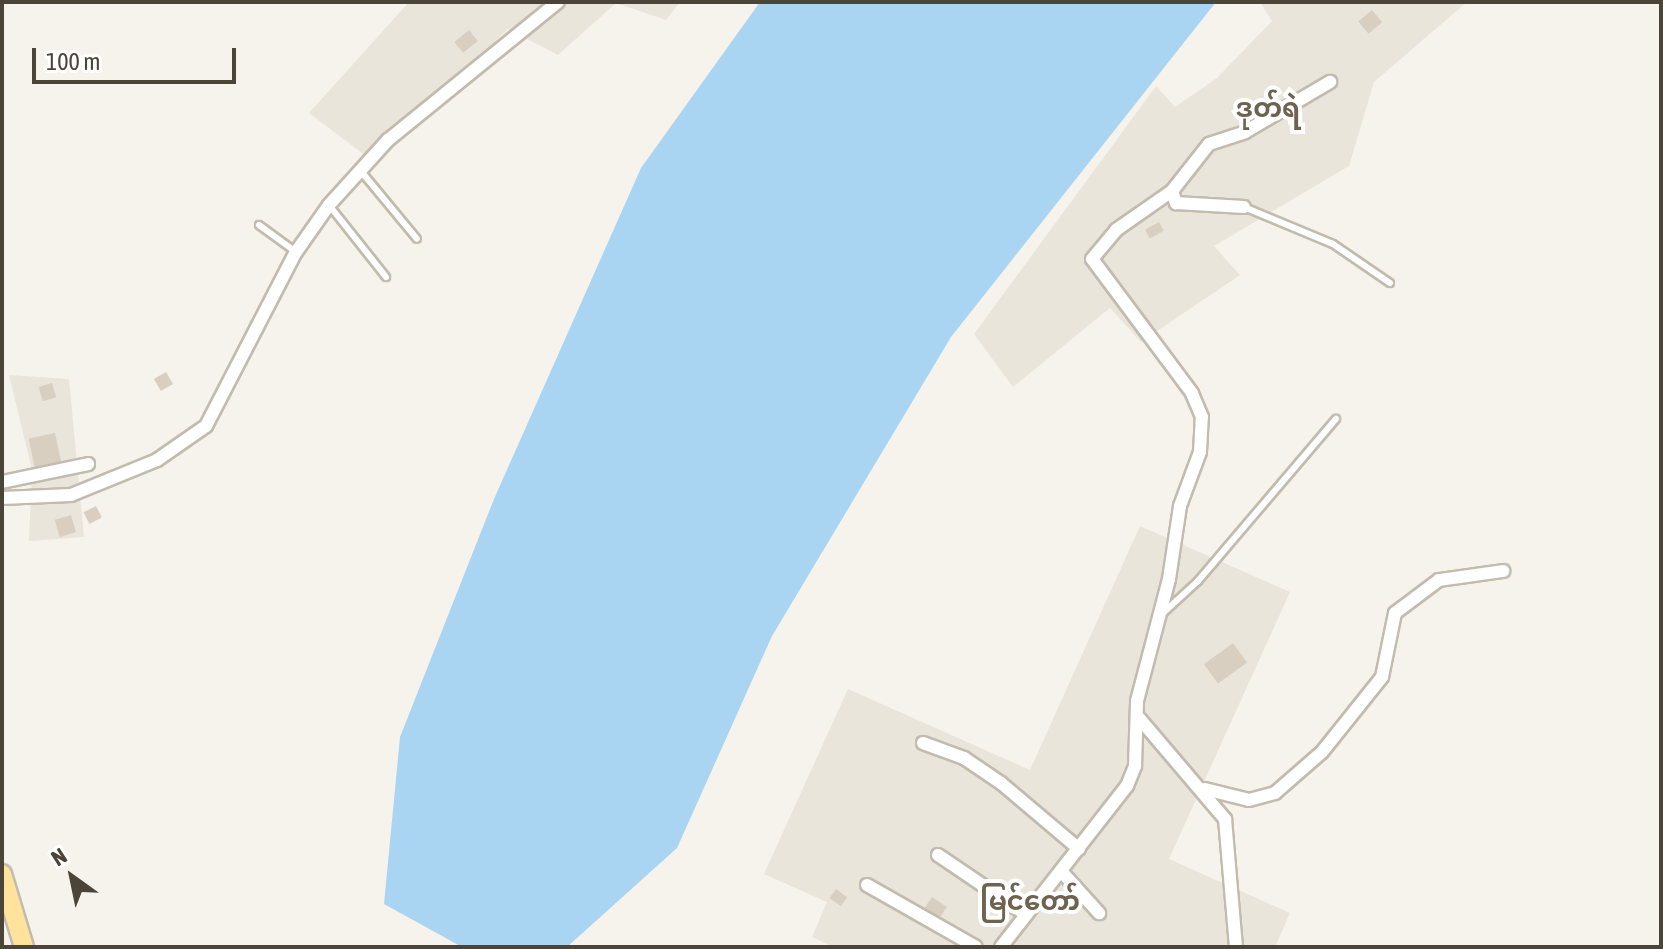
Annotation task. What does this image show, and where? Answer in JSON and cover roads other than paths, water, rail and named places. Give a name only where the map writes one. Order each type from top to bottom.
[{"type":"main road","points":[[2,874],[24,947]]},
{"type":"street","points":[[2,498],[71,495],[157,460],[206,426],[296,252],[329,205],[388,140],[558,2]]},
{"type":"street","points":[[1001,947],[1127,786],[1139,718],[1137,701],[1180,506],[1200,452],[1202,417],[1192,393],[1092,259],[1116,230],[1172,191],[1209,144],[1245,132],[1330,82]]},
{"type":"street","points":[[1172,191],[1176,203],[1244,207]]},
{"type":"street","points":[[2,482],[88,464]]},
{"type":"street","points":[[1205,789],[1249,800],[1275,793],[1322,752],[1382,677],[1395,613],[1439,580],[1503,571]]},
{"type":"street","points":[[1139,718],[1205,789],[1229,836],[1236,947]]},
{"type":"street","points":[[923,743],[964,758],[1001,783],[1079,849]]},
{"type":"street","points":[[938,855],[1025,914]]},
{"type":"street","points":[[1061,871],[1099,913]]},
{"type":"street","points":[[867,885],[976,947]]},
{"type":"lane","points":[[360,170],[417,239]]},
{"type":"lane","points":[[329,205],[386,277]]},
{"type":"lane","points":[[1244,207],[1333,244],[1390,283]]},
{"type":"lane","points":[[259,225],[296,252]]},
{"type":"lane","points":[[1156,619],[1198,581],[1336,419]]},
{"type":"water","points":[[760,2],[1216,2],[951,337],[772,636],[677,848],[567,947],[462,947],[384,904],[400,737],[494,499],[641,168]]},
{"type":"district","name":"ဒုတ်ရဲ","points":[[1268,109]]},
{"type":"district","name":"မြင်တော်","points":[[1030,902]]}]
